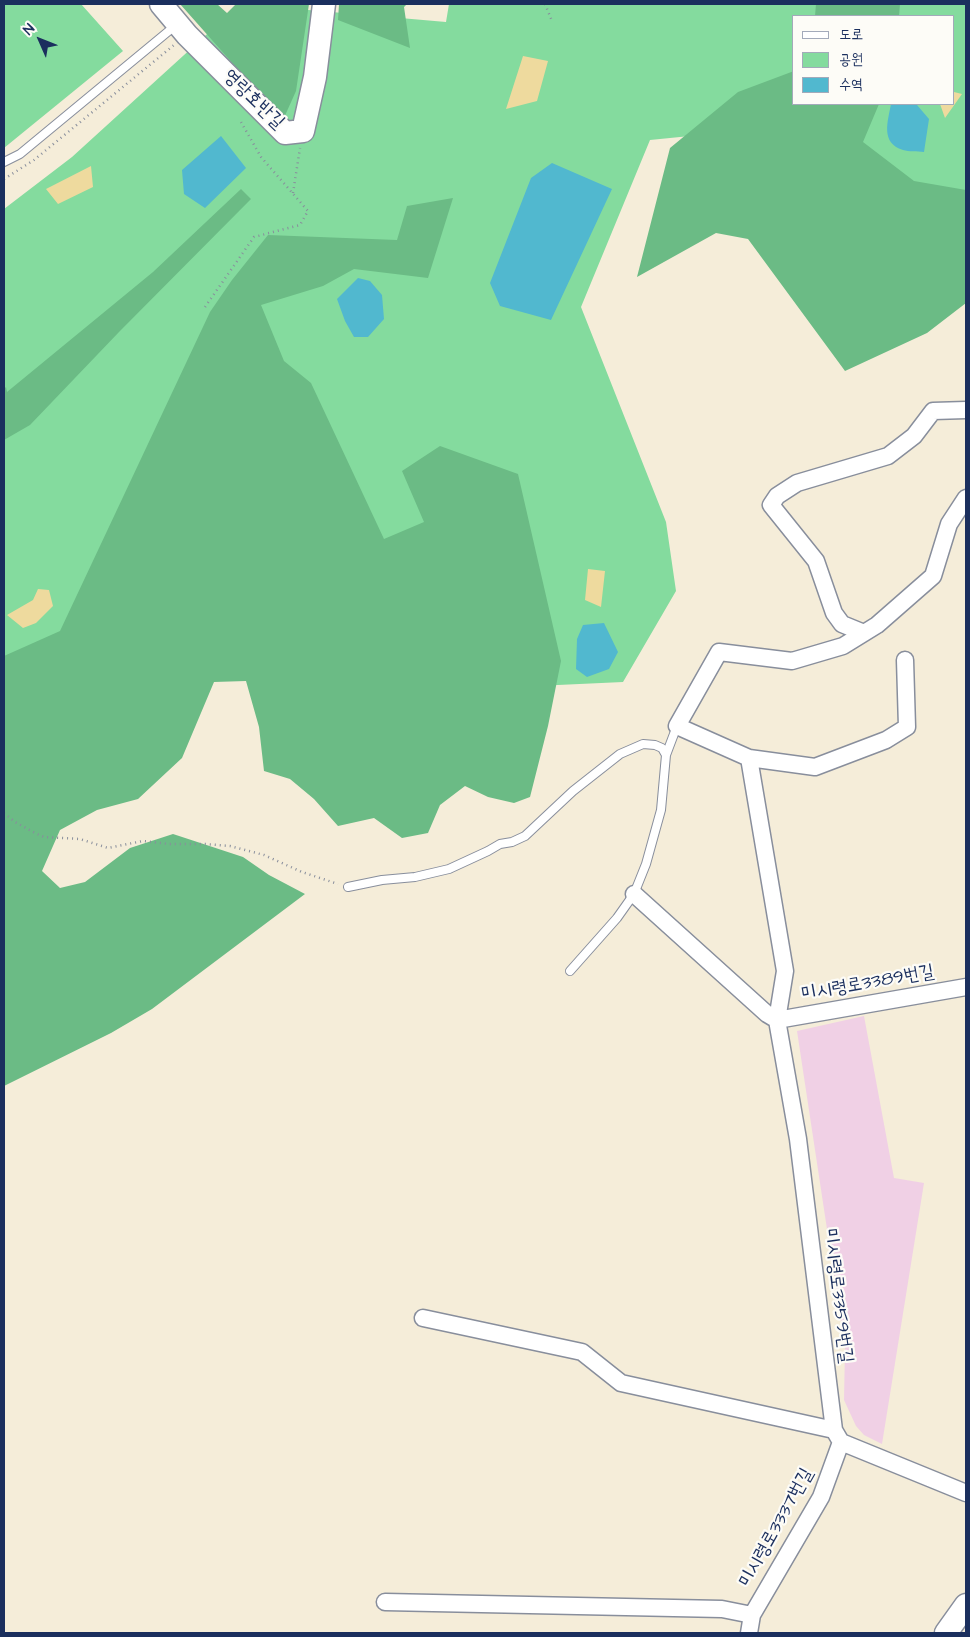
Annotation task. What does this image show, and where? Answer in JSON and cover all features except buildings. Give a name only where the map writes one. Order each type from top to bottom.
[{"type":"street","name":"영랑호반길","points":[[162,4],[182,29],[285,133],[302,131],[315,77],[324,4]]},
{"type":"street","points":[[864,633],[842,624],[834,613],[816,561],[771,505],[777,496],[797,483],[888,456],[914,436],[932,412],[966,410]]},
{"type":"street","points":[[905,660],[907,727],[886,740],[815,766],[749,758],[677,726],[720,652],[792,661],[843,646],[877,625],[933,576],[949,524],[966,498]]},
{"type":"street","name":"미시령로3359번길","points":[[749,758],[785,970],[777,1020],[798,1139],[838,1436]]},
{"type":"street","points":[[634,894],[767,1014],[777,1020]]},
{"type":"street","name":"미시령로3389번길","points":[[777,1020],[966,987]]},
{"type":"street","points":[[423,1318],[582,1352],[621,1383],[838,1436],[966,1493]]},
{"type":"street","name":"미시령로3337번길","points":[[749,1633],[752,1615],[821,1497],[838,1436]]},
{"type":"street","points":[[385,1602],[722,1609],[752,1615]]},
{"type":"street","points":[[946,1633],[966,1605]]},
{"type":"street","points":[[961,1633],[966,1626]]},
{"type":"lane","points":[[4,162],[20,154],[182,29]]},
{"type":"lane","points":[[570,971],[617,918],[634,894],[646,864],[661,810],[666,754],[677,726]]},
{"type":"lane","points":[[348,887],[382,880],[414,877],[449,869],[500,844],[512,842],[525,836],[573,791],[620,754],[642,744],[655,745],[662,748],[666,754]]},
{"type":"path","points":[[545,4],[552,21]]},
{"type":"path","points":[[4,179],[34,160],[182,29]]},
{"type":"path","points":[[205,307],[254,237],[300,225],[308,212],[262,157],[241,122]]},
{"type":"path","points":[[293,194],[302,131]]},
{"type":"path","points":[[4,813],[15,822],[37,834],[55,838],[80,839],[108,848],[143,841],[169,844],[230,846],[264,855],[302,872],[348,887]]},
{"type":"shaded area","points":[[864,1016],[894,1178],[924,1183],[882,1444],[864,1435],[856,1426],[844,1400],[845,1348],[797,1031]]},
{"type":"green space","points":[[4,4],[81,4],[123,51],[4,148]]},
{"type":"green space","points":[[180,4],[217,4],[227,13],[236,4],[309,4],[296,91],[283,120]]},
{"type":"green space","points":[[339,4],[407,4],[404,7],[410,48],[338,20]]},
{"type":"green space","points":[[449,4],[966,4],[966,204],[858,160],[848,105],[955,105],[955,15],[792,15],[792,94],[710,134],[650,140],[581,307],[666,522],[676,591],[623,682],[536,686],[460,582],[77,635],[4,669],[4,209],[72,157],[217,25],[297,9],[446,22]]},
{"type":"green space","points":[[816,4],[900,4],[899,15],[815,15]]},
{"type":"green space","points":[[792,72],[792,105],[879,105],[863,142],[914,181],[966,190],[966,303],[927,333],[845,371],[748,239],[716,233],[637,277],[670,148],[738,92]]},
{"type":"green space","points":[[241,189],[251,199],[30,425],[4,440],[4,389],[6,387],[7,392],[153,272]]},
{"type":"green space","points":[[453,198],[428,278],[354,269],[323,286],[261,305],[284,361],[311,383],[384,539],[424,522],[402,471],[440,446],[518,474],[561,661],[548,726],[530,797],[514,803],[488,797],[465,786],[440,805],[428,833],[402,838],[374,818],[338,826],[314,799],[290,779],[264,771],[259,727],[246,681],[214,682],[182,758],[138,799],[97,810],[60,830],[42,871],[60,888],[85,882],[130,848],[173,834],[243,857],[269,875],[305,894],[152,1009],[111,1033],[4,1086],[4,656],[60,631],[210,312],[232,280],[268,235],[397,240],[407,206]]},
{"type":"sand","points":[[523,56],[548,61],[537,101],[506,109]]},
{"type":"sand","points":[[955,92],[962,94],[955,104]]},
{"type":"sand","points":[[940,105],[954,105],[945,118]]},
{"type":"sand","points":[[91,166],[93,187],[58,204],[46,189]]},
{"type":"sand","points":[[588,569],[605,571],[601,607],[585,600]]},
{"type":"sand","points":[[38,589],[49,590],[53,606],[36,623],[23,628],[7,615],[33,600]]},
{"type":"water","points":[[891,105],[917,105],[929,119],[924,152],[908,151],[896,147],[888,137],[887,124]]},
{"type":"water","points":[[221,136],[246,168],[205,208],[184,194],[182,170]]},
{"type":"water","points":[[552,163],[612,189],[551,320],[500,306],[490,283],[531,178]]},
{"type":"water","points":[[358,278],[370,281],[382,295],[384,319],[368,337],[354,337],[345,321],[337,299]]},
{"type":"water","points":[[604,623],[618,652],[609,669],[587,677],[576,669],[577,639],[583,625]]}]
